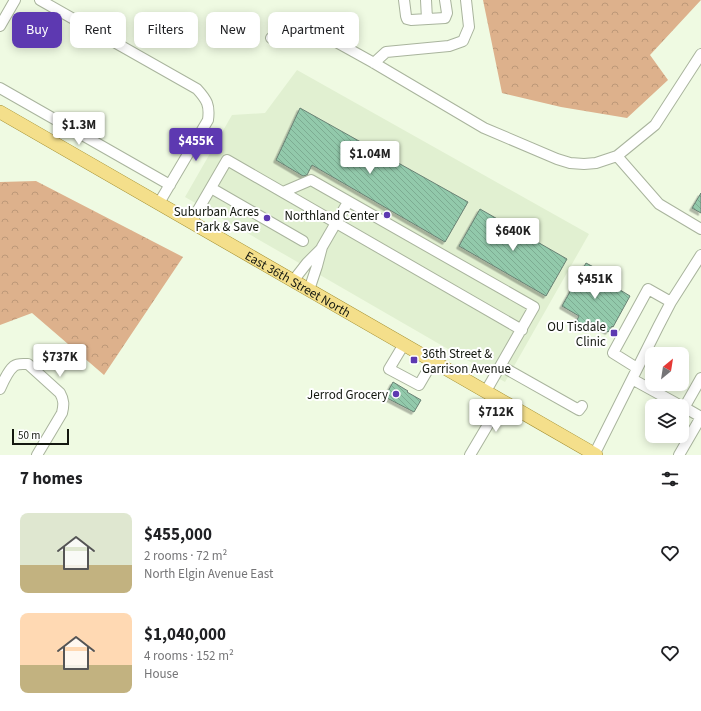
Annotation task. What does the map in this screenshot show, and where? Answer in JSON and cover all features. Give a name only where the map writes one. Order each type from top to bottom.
[{"type":"main road","name":"East 36th Street North","points":[[0,112],[595,455]]},
{"type":"street","points":[[0,26],[15,0]]},
{"type":"street","points":[[40,0],[196,89],[204,96],[208,103],[208,120],[159,203]]},
{"type":"street","points":[[404,0],[407,19],[411,20],[445,18],[447,13],[445,0]]},
{"type":"street","points":[[426,0],[427,19]]},
{"type":"street","points":[[374,63],[386,52],[449,46],[463,41],[469,27],[466,0]]},
{"type":"street","points":[[347,48],[484,128],[557,159],[570,163],[584,164],[596,163],[617,156],[655,125],[701,54]]},
{"type":"street","points":[[0,88],[170,185]]},
{"type":"street","points":[[617,156],[659,204],[701,230]]},
{"type":"street","points":[[191,222],[227,160],[522,330]]},
{"type":"street","points":[[282,192],[311,180],[534,307],[486,392]]},
{"type":"street","points":[[210,188],[303,241]]},
{"type":"street","points":[[293,281],[322,247],[348,202]]},
{"type":"street","points":[[309,290],[322,247]]},
{"type":"street","points":[[595,455],[671,302],[698,268],[701,255]]},
{"type":"street","points":[[637,368],[613,353],[648,289],[671,302]]},
{"type":"street","points":[[404,344],[390,369],[419,386],[433,361]]},
{"type":"street","points":[[0,389],[14,366],[19,364],[28,364],[60,393],[64,406],[62,413],[37,455]]},
{"type":"street","points":[[501,366],[579,410],[582,406]]},
{"type":"street","points":[[687,399],[701,378]]},
{"type":"street","points":[[632,379],[668,399]]},
{"type":"street","points":[[470,455],[502,401]]},
{"type":"street","points":[[679,455],[701,417],[689,411]]},
{"type":"shaded area","name":"Northland Center","points":[[297,70],[589,234],[505,382],[185,197],[232,115],[265,113]]},
{"type":"green space","points":[[483,0],[701,0],[650,55],[668,80],[627,118],[561,107],[502,93]]},
{"type":"green space","points":[[36,181],[183,257],[104,375],[32,313],[0,325],[0,182]]},
{"type":"building","points":[[300,108],[468,202],[445,242],[312,165],[307,175],[303,176],[276,160]]},
{"type":"building","points":[[701,193],[701,213],[692,208]]},
{"type":"building","points":[[480,209],[567,259],[546,296],[459,246]]},
{"type":"building","points":[[586,263],[605,273],[602,279],[630,296],[613,327],[612,326],[608,332],[590,322],[587,328],[576,322],[579,316],[562,306]]},
{"type":"building","points":[[393,382],[421,400],[414,412],[385,397]]},
{"type":"place","name":"Northland Center","points":[[387,215]]},
{"type":"place","name":"Suburban Acres Park & Save","points":[[267,218]]},
{"type":"place","name":"OU Tisdale Clinic","points":[[614,333]]},
{"type":"place","name":"36th Street & Garrison Avenue","points":[[414,360]]},
{"type":"place","name":"Jerrod Grocery","points":[[396,394]]}]
